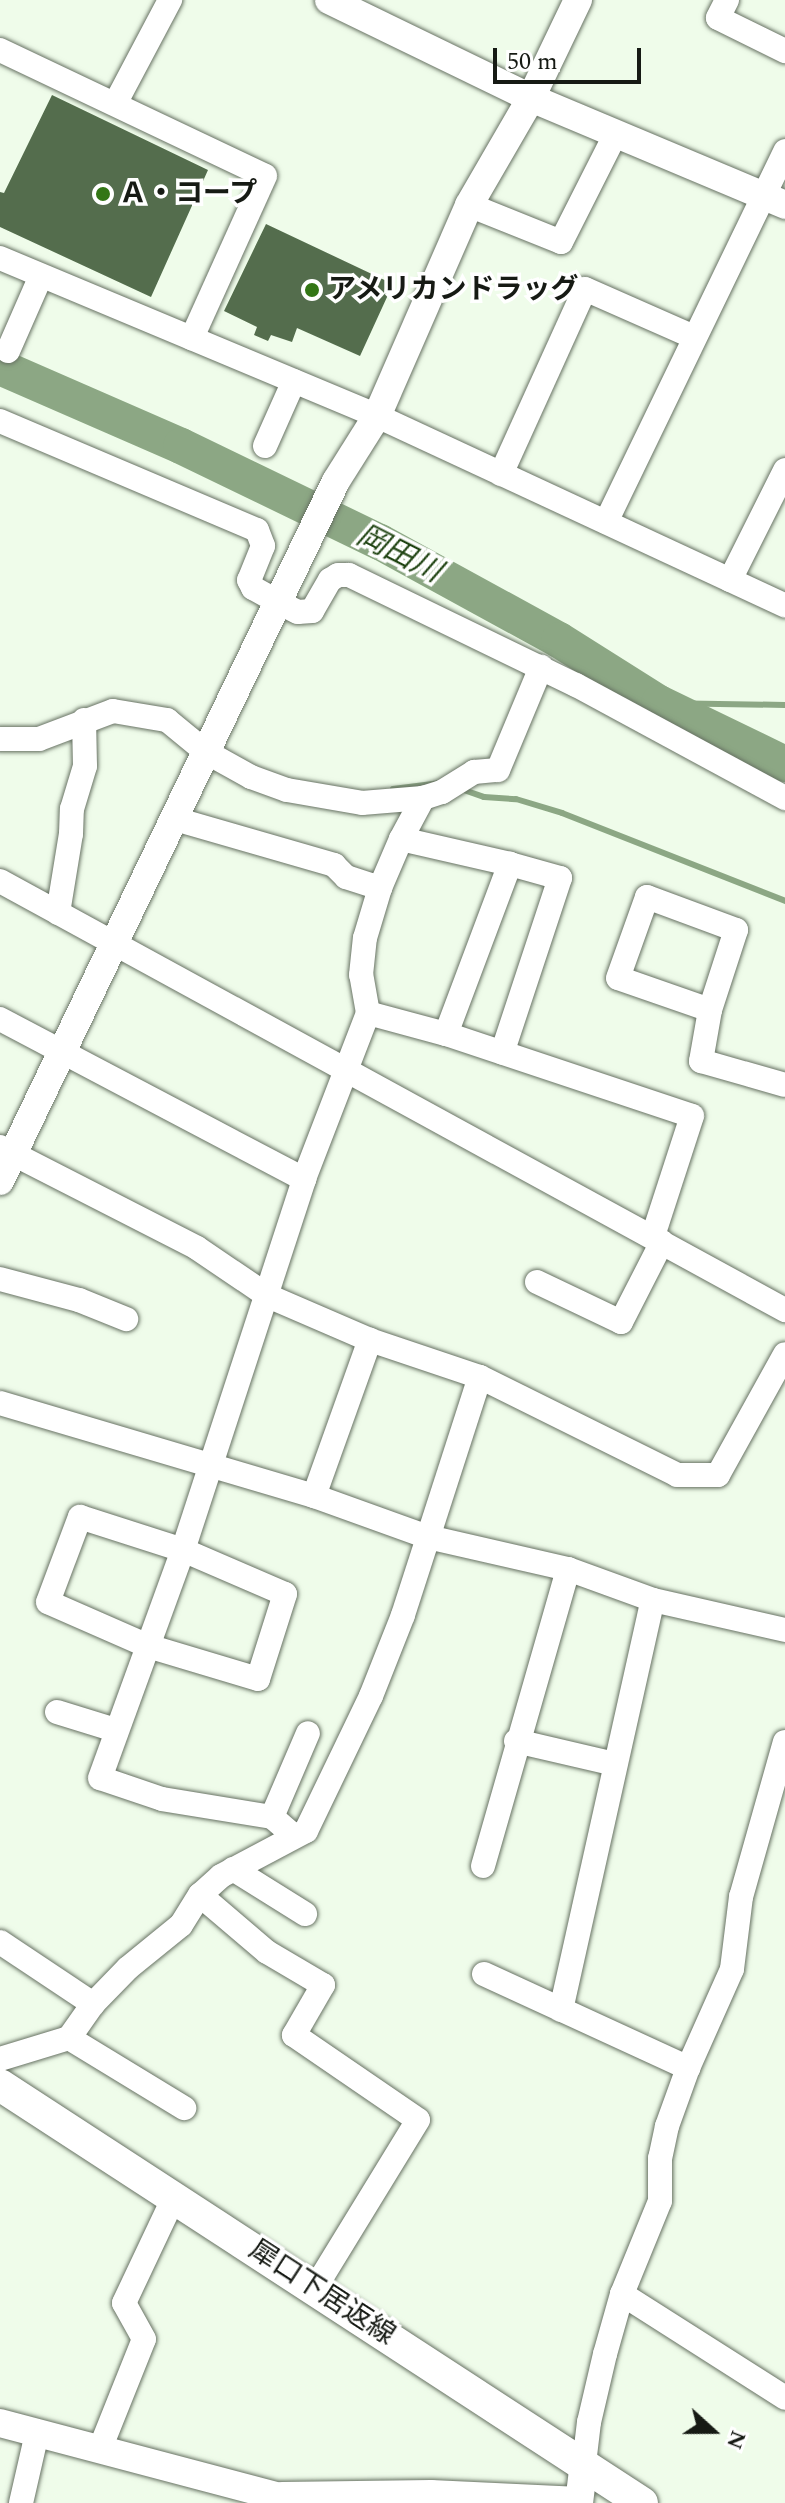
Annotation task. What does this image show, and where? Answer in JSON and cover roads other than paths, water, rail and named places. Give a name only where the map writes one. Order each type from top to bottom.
[{"type":"main road","name":"犀口下居返線","points":[[0,2085],[642,2503]]},
{"type":"street","points":[[115,104],[170,0]]},
{"type":"street","points":[[329,0],[531,98],[775,201]]},
{"type":"street","points":[[0,1181],[7,1150],[63,1052],[336,481],[377,416],[469,205],[531,98],[578,0]]},
{"type":"street","points":[[727,0],[718,18],[785,51]]},
{"type":"street","points":[[0,50],[265,176],[192,338]]},
{"type":"street","points":[[469,205],[561,242],[616,133]]},
{"type":"street","points":[[606,522],[694,337],[775,201],[785,151]]},
{"type":"street","points":[[0,258],[377,416],[785,605]]},
{"type":"street","points":[[8,351],[41,276]]},
{"type":"street","points":[[501,474],[585,289],[694,337]]},
{"type":"street","points":[[265,446],[294,381]]},
{"type":"street","points":[[0,421],[257,530],[263,546],[249,580],[253,588],[298,612],[312,611],[330,580],[338,575],[349,575],[541,667],[785,798]]},
{"type":"street","points":[[730,580],[785,470]]},
{"type":"street","points":[[0,739],[39,739],[113,711],[167,720],[206,752],[251,777],[287,790],[362,803],[423,798],[442,792],[474,772],[498,770],[541,667]]},
{"type":"street","points":[[58,913],[72,809],[85,766],[84,720]]},
{"type":"street","points":[[294,1836],[272,1817],[162,1799],[100,1778],[183,1550],[244,1355],[268,1296],[304,1179],[368,1013],[361,975],[365,938],[380,888],[423,798]]},
{"type":"street","points":[[175,819],[334,865],[346,877],[380,888]]},
{"type":"street","points":[[401,839],[560,878],[502,1053]]},
{"type":"street","points":[[446,1034],[510,864]]},
{"type":"street","points":[[0,881],[785,1310]]},
{"type":"street","points":[[710,1010],[618,978],[647,897],[736,930],[710,1010],[701,1061],[785,1085]]},
{"type":"street","points":[[368,1013],[446,1034],[692,1116],[658,1239],[621,1322],[537,1282]]},
{"type":"street","points":[[0,1019],[304,1179]]},
{"type":"street","points":[[7,1150],[197,1248],[268,1296],[370,1340],[480,1377],[677,1475],[718,1475],[785,1354]]},
{"type":"street","points":[[0,1279],[79,1300],[126,1319]]},
{"type":"street","points":[[314,1496],[370,1340]]},
{"type":"street","points":[[0,2059],[69,2038],[93,2004],[128,1968],[181,1925],[200,1895],[233,1869],[306,1831],[371,1696],[428,1537],[480,1377]]},
{"type":"street","points":[[0,1403],[314,1496],[428,1537],[568,1569],[653,1600],[785,1630]]},
{"type":"street","points":[[80,1517],[183,1550],[285,1594],[258,1679],[148,1646],[48,1602],[80,1517]]},
{"type":"street","points":[[483,1866],[516,1741],[568,1569]]},
{"type":"street","points":[[561,2010],[653,1600]]},
{"type":"street","points":[[57,1712],[115,1730]]},
{"type":"street","points":[[272,1817],[308,1733]]},
{"type":"street","points":[[516,1741],[615,1764]]},
{"type":"street","points":[[271,2499],[431,2492],[580,2501],[589,2422],[622,2294],[660,2201],[660,2158],[667,2126],[688,2068],[732,1969],[741,1897],[785,1742]]},
{"type":"street","points":[[233,1869],[305,1914]]},
{"type":"street","points":[[200,1895],[267,1952],[323,1985],[294,2035],[418,2120],[315,2288]]},
{"type":"street","points":[[0,1942],[93,2004]]},
{"type":"street","points":[[484,1974],[688,2068]]},
{"type":"street","points":[[69,2038],[167,2084],[184,2108]]},
{"type":"street","points":[[100,2449],[144,2339],[124,2303],[174,2197]]},
{"type":"street","points":[[622,2294],[785,2398]]},
{"type":"street","points":[[0,2423],[271,2499],[303,2503]]},
{"type":"street","points":[[21,2503],[37,2433]]},
{"type":"waterway","name":"岡田川","points":[[0,367],[181,446],[380,542],[559,640],[659,703],[785,764]]},
{"type":"waterway","points":[[659,703],[785,705]]},
{"type":"waterway","points":[[393,789],[441,783]]},
{"type":"waterway","points":[[461,789],[484,797],[516,799],[562,813],[785,901]]},
{"type":"place","name":"Ａ・コープ","points":[[103,194]]},
{"type":"place","name":"アメリカンドラッグ","points":[[312,290]]}]
